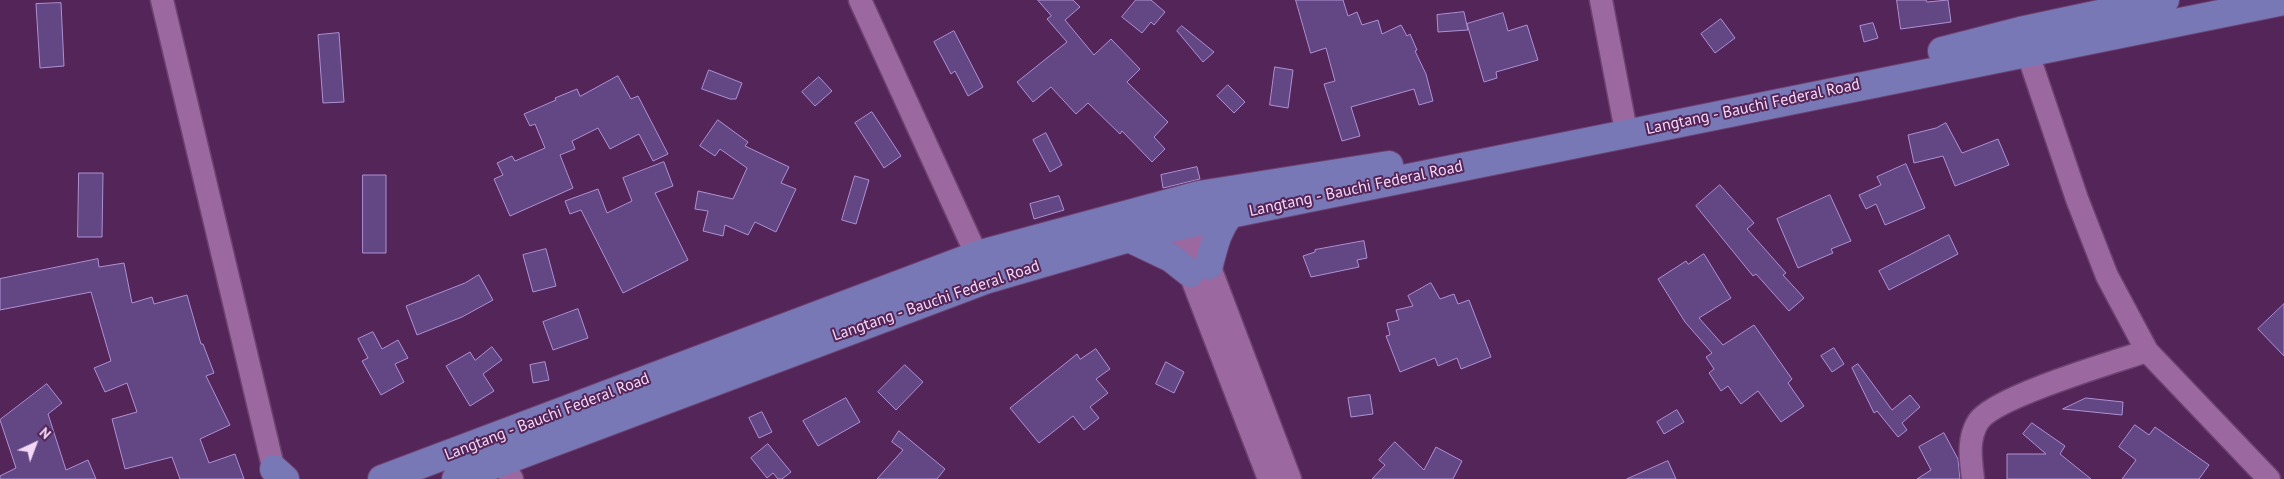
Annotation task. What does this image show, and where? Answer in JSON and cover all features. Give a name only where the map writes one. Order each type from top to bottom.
[{"type":"main road","name":"Langtang - Bauchi Federal Road","points":[[382,479],[976,254],[1150,207],[1207,193],[1335,172],[1626,131],[2020,31],[2165,0]]},
{"type":"main road","name":"Langtang - Bauchi Federal Road","points":[[456,479],[507,470],[988,279],[1129,238],[1230,214],[2271,2]]},
{"type":"main road","points":[[1129,238],[1171,258],[1200,269],[1222,224],[1230,214]]},
{"type":"street","points":[[162,0],[278,476]]},
{"type":"street","points":[[860,0],[988,279]]},
{"type":"street","points":[[1601,0],[1626,131]]},
{"type":"street","points":[[2027,51],[2076,199],[2107,276],[2147,351],[2269,479]]},
{"type":"street","points":[[1207,193],[1185,224],[1180,237],[1180,245],[1200,269],[1290,479]]},
{"type":"street","points":[[1150,207],[1185,224]]},
{"type":"street","points":[[1200,269],[1269,479]]},
{"type":"street","points":[[1973,479],[1970,443],[1978,422],[1993,408],[2024,394],[2147,351]]},
{"type":"building","points":[[1038,0],[1073,0],[1080,7],[1065,20],[1094,55],[1111,39],[1140,69],[1127,82],[1168,122],[1154,137],[1165,149],[1152,162],[1122,131],[1120,134],[1088,103],[1076,114],[1051,87],[1033,102],[1017,82],[1067,42],[1047,19],[1051,16]]},
{"type":"building","points":[[1136,0],[1151,0],[1165,12],[1154,25],[1151,22],[1142,33],[1122,17]]},
{"type":"building","points":[[1296,0],[1343,0],[1348,16],[1357,12],[1362,25],[1378,20],[1382,34],[1401,25],[1407,36],[1410,34],[1417,50],[1415,51],[1426,74],[1433,101],[1419,105],[1414,89],[1351,107],[1360,136],[1342,141],[1324,84],[1335,81],[1326,48],[1311,53]]},
{"type":"building","points":[[1897,0],[1926,0],[1927,2],[1948,0],[1951,22],[1901,29]]},
{"type":"building","points":[[61,3],[64,66],[40,68],[36,4]]},
{"type":"building","points":[[1464,12],[1468,30],[1438,32],[1437,15]]},
{"type":"building","points":[[1503,13],[1508,31],[1527,25],[1538,60],[1496,72],[1497,78],[1484,82],[1467,24]]},
{"type":"building","points":[[1721,19],[1735,38],[1715,53],[1701,34]]},
{"type":"building","points":[[1873,23],[1878,38],[1864,42],[1860,26]]},
{"type":"building","points":[[1182,26],[1214,52],[1203,62],[1177,31]]},
{"type":"building","points":[[954,31],[983,87],[968,96],[955,71],[951,74],[934,42]]},
{"type":"building","points":[[339,33],[344,102],[323,103],[318,35]]},
{"type":"building","points":[[1275,67],[1293,70],[1288,108],[1270,105]]},
{"type":"building","points":[[709,70],[742,83],[736,99],[730,99],[702,89]]},
{"type":"building","points":[[618,76],[631,99],[638,96],[668,154],[653,161],[639,134],[610,149],[598,128],[572,141],[575,149],[560,155],[573,188],[510,216],[494,179],[503,175],[497,163],[512,156],[515,161],[545,148],[535,124],[530,126],[524,114],[577,89],[580,96]]},
{"type":"building","points":[[819,77],[832,91],[815,106],[802,92]]},
{"type":"building","points":[[1228,85],[1245,102],[1234,113],[1217,96]]},
{"type":"building","points":[[872,112],[901,156],[884,168],[855,123]]},
{"type":"building","points":[[718,120],[748,142],[745,146],[789,167],[781,183],[796,189],[776,232],[755,222],[748,235],[725,225],[723,236],[703,231],[708,211],[695,209],[698,191],[733,199],[747,168],[720,149],[715,156],[700,146]]},
{"type":"building","points":[[1946,123],[1962,153],[1998,139],[2009,165],[1955,186],[1943,156],[1914,163],[1908,135],[1936,128]]},
{"type":"building","points":[[1046,133],[1062,165],[1050,172],[1033,140]]},
{"type":"building","points":[[664,162],[673,186],[655,193],[688,260],[623,293],[581,210],[570,214],[565,201],[598,189],[607,213],[632,201],[623,178]]},
{"type":"building","points":[[1906,164],[1925,208],[1885,225],[1876,204],[1866,209],[1859,195],[1881,185],[1877,177]]},
{"type":"building","points":[[1197,167],[1200,179],[1163,188],[1161,175]]},
{"type":"building","points":[[79,173],[103,173],[102,237],[78,237]]},
{"type":"building","points":[[363,175],[386,175],[386,253],[363,253]]},
{"type":"building","points":[[855,176],[869,180],[856,224],[842,220]]},
{"type":"building","points":[[1720,185],[1754,223],[1747,229],[1786,273],[1783,275],[1804,298],[1789,311],[1756,274],[1753,276],[1696,206]]},
{"type":"building","points":[[1830,195],[1851,241],[1831,249],[1833,253],[1798,268],[1777,219]]},
{"type":"building","points":[[1059,196],[1064,210],[1034,219],[1030,204]]},
{"type":"building","points":[[1949,235],[1958,254],[1889,290],[1879,271]]},
{"type":"building","points":[[1364,241],[1367,258],[1357,260],[1359,267],[1311,277],[1303,256],[1315,252],[1315,250]]},
{"type":"building","points":[[546,249],[556,286],[533,292],[523,255]]},
{"type":"building","points":[[1704,254],[1731,298],[1699,318],[1723,345],[1754,325],[1792,379],[1788,383],[1804,406],[1781,422],[1758,391],[1741,404],[1728,386],[1721,391],[1709,373],[1714,369],[1706,357],[1712,353],[1685,322],[1658,279],[1686,261],[1688,264]]},
{"type":"building","points":[[98,259],[99,267],[124,263],[132,303],[152,297],[154,304],[187,295],[201,344],[203,344],[214,373],[206,376],[230,425],[200,439],[209,463],[235,454],[244,479],[180,479],[172,457],[125,469],[112,419],[137,412],[127,383],[105,392],[94,368],[111,361],[91,292],[0,310],[0,279]]},
{"type":"building","points":[[479,275],[493,300],[462,317],[417,335],[406,306],[465,283]]},
{"type":"building","points":[[1431,283],[1440,299],[1454,294],[1458,304],[1469,300],[1491,357],[1461,369],[1457,358],[1438,366],[1435,358],[1400,372],[1386,336],[1390,335],[1387,323],[1399,320],[1396,310],[1413,306],[1408,296]]},
{"type":"building","points":[[2284,304],[2284,356],[2258,329]]},
{"type":"building","points":[[578,309],[588,338],[553,350],[543,322]]},
{"type":"building","points":[[373,332],[382,349],[398,340],[408,358],[395,364],[404,382],[381,395],[362,361],[368,358],[358,339]]},
{"type":"building","points":[[492,347],[502,360],[483,374],[494,391],[470,406],[446,366],[470,352],[475,360]]},
{"type":"building","points":[[1834,348],[1844,364],[1832,372],[1821,356]]},
{"type":"building","points":[[1096,349],[1110,369],[1096,379],[1108,393],[1090,407],[1099,418],[1084,430],[1073,416],[1039,443],[1010,408],[1077,354],[1080,359]]},
{"type":"building","points":[[545,362],[549,380],[533,383],[530,365]]},
{"type":"building","points":[[1166,362],[1184,372],[1174,393],[1156,384]]},
{"type":"building","points":[[1858,364],[1892,410],[1910,395],[1920,407],[1902,423],[1907,430],[1898,437],[1877,411],[1874,413],[1852,368]]},
{"type":"building","points":[[905,365],[923,382],[896,410],[878,392]]},
{"type":"building","points":[[47,384],[62,403],[48,414],[66,470],[88,460],[96,479],[0,479],[0,476],[16,468],[0,420]]},
{"type":"building","points":[[1370,395],[1373,414],[1351,417],[1348,398]]},
{"type":"building","points":[[846,398],[860,422],[818,446],[803,421]]},
{"type":"building","points":[[2086,398],[2123,402],[2122,415],[2063,409]]},
{"type":"building","points":[[1677,410],[1684,422],[1664,434],[1657,422]]},
{"type":"building","points":[[762,412],[772,432],[759,438],[749,418]]},
{"type":"building","points":[[2032,423],[2065,446],[2060,454],[2091,479],[2007,479],[2007,454],[2046,454],[2023,434]]},
{"type":"building","points":[[2135,425],[2149,435],[2155,427],[2209,465],[2199,479],[2122,479],[2136,460],[2119,447]]},
{"type":"building","points":[[899,431],[945,469],[937,479],[877,479],[903,450],[892,442]]},
{"type":"building","points":[[1944,433],[1958,459],[1960,479],[1917,479],[1931,470],[1919,447]]},
{"type":"building","points":[[1395,442],[1424,470],[1436,447],[1462,461],[1453,479],[1372,479],[1385,465],[1379,460]]},
{"type":"building","points":[[768,444],[791,472],[782,479],[778,479],[773,473],[767,478],[751,458]]},
{"type":"building","points":[[1668,461],[1676,479],[1627,479]]}]
